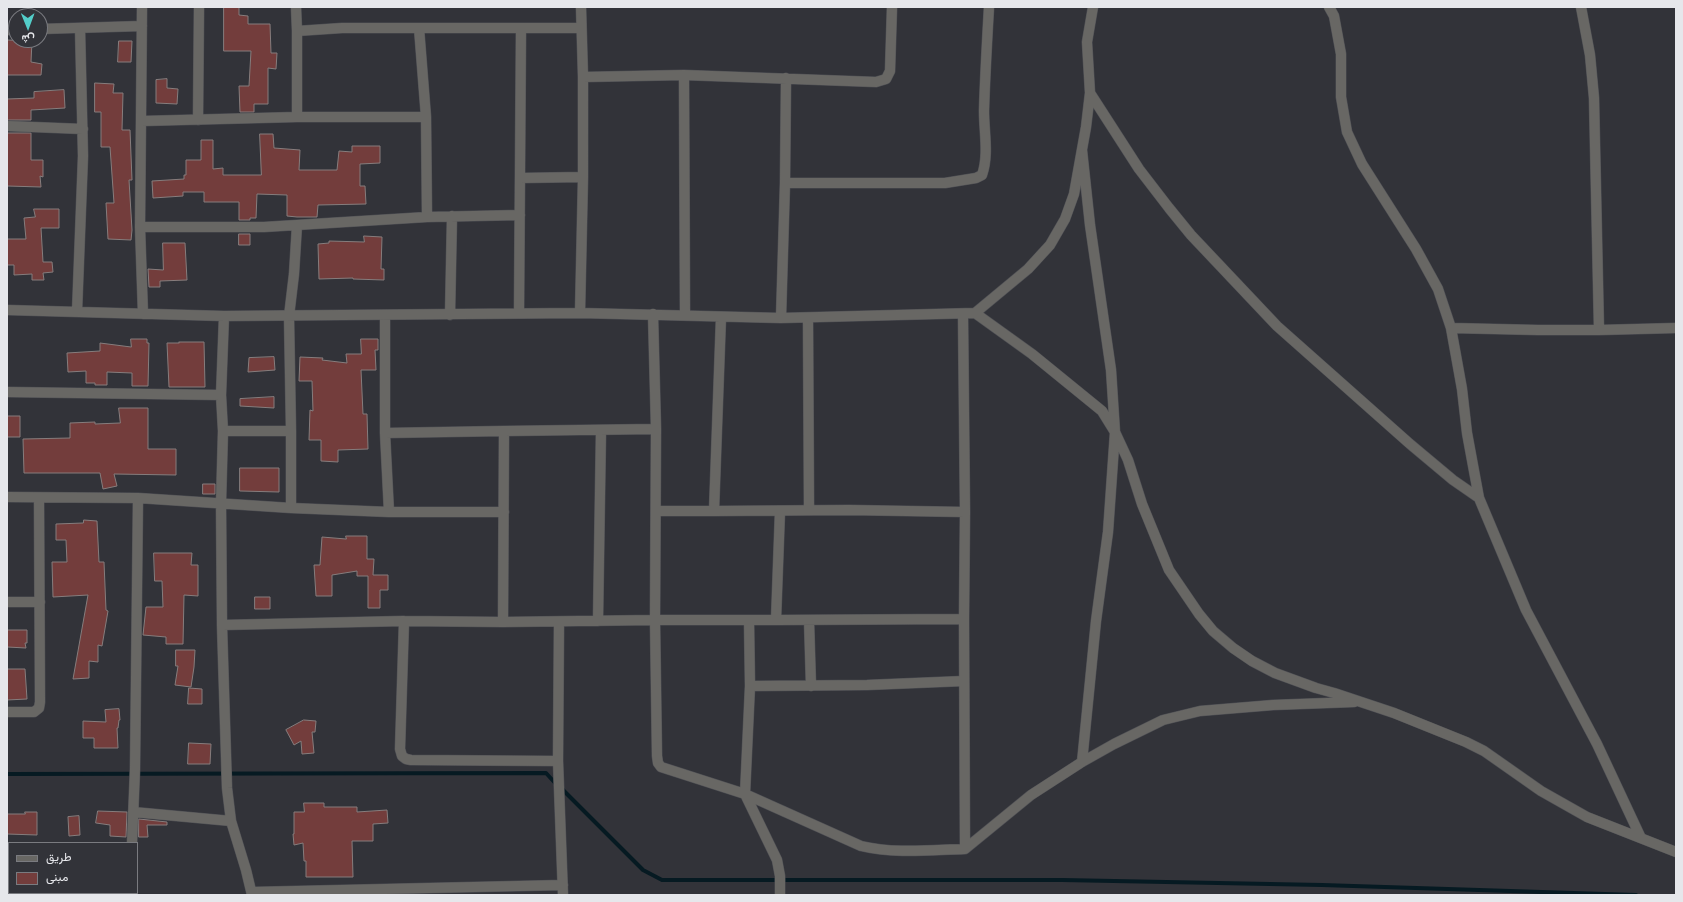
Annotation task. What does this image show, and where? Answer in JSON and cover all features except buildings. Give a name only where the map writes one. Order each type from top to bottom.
[{"type":"street","points":[[142,7],[140,226],[142,314]]},
{"type":"street","points":[[198,120],[199,7]]},
{"type":"street","points":[[296,7],[297,117]]},
{"type":"street","points":[[580,312],[583,177],[581,7]]},
{"type":"street","points":[[583,76],[684,75],[876,82],[886,79],[890,71],[892,7]]},
{"type":"street","points":[[785,183],[945,183],[976,178],[982,175],[986,157],[984,112],[989,7]]},
{"type":"street","points":[[7,310],[224,316],[450,315],[580,312],[781,318],[975,313],[1028,269],[1050,245],[1065,219],[1074,194],[1090,93],[1087,42],[1093,7]]},
{"type":"street","points":[[1329,7],[1334,16],[1341,54],[1340,97],[1346,132],[1362,164],[1416,249],[1438,289],[1452,328],[1462,389],[1466,433],[1479,498],[1526,610],[1597,744],[1641,838]]},
{"type":"street","points":[[1581,7],[1590,55],[1594,98],[1598,330]]},
{"type":"street","points":[[48,29],[142,26]]},
{"type":"street","points":[[78,312],[83,129],[80,28]]},
{"type":"street","points":[[297,31],[342,28],[581,28]]},
{"type":"street","points":[[419,28],[426,117],[427,217]]},
{"type":"street","points":[[519,313],[520,28]]},
{"type":"street","points":[[684,75],[685,315]]},
{"type":"street","points":[[781,318],[786,78]]},
{"type":"street","points":[[1090,93],[1139,169],[1169,208],[1192,236],[1272,320],[1416,449],[1453,480],[1479,498]]},
{"type":"street","points":[[142,122],[297,117],[426,117]]},
{"type":"street","points":[[7,126],[83,129]]},
{"type":"street","points":[[1082,150],[1090,225],[1111,370],[1115,432],[1108,532],[1096,621],[1082,762]]},
{"type":"street","points":[[520,178],[583,177]]},
{"type":"street","points":[[140,226],[264,227],[427,217],[520,215]]},
{"type":"street","points":[[450,315],[452,216]]},
{"type":"street","points":[[291,508],[289,316],[294,274],[297,225]]},
{"type":"street","points":[[975,313],[1032,354],[1102,411],[1115,432],[1128,460],[1142,504],[1169,570],[1184,594],[1213,632],[1252,661],[1275,673],[1316,688],[1362,702],[1466,742],[1484,751],[1541,791],[1587,817],[1676,852]]},
{"type":"street","points":[[652,314],[656,429],[655,620],[657,756],[658,763],[661,767],[745,794],[861,846],[880,850],[899,851],[965,849],[1031,795],[1082,762],[1114,744],[1163,720],[1200,711],[1272,705],[1362,702]]},
{"type":"street","points":[[963,314],[965,512],[965,849]]},
{"type":"street","points":[[385,315],[385,433],[389,512]]},
{"type":"street","points":[[224,316],[221,503],[222,624],[227,788],[231,821],[252,893],[563,890],[558,761],[559,622]]},
{"type":"street","points":[[714,511],[720,317]]},
{"type":"street","points":[[808,318],[810,510]]},
{"type":"street","points":[[1452,328],[1538,330],[1676,328]]},
{"type":"street","points":[[7,392],[222,395]]},
{"type":"street","points":[[385,433],[656,429]]},
{"type":"street","points":[[598,621],[601,430]]},
{"type":"street","points":[[223,431],[291,431]]},
{"type":"street","points":[[503,622],[504,431]]},
{"type":"street","points":[[7,497],[138,498],[291,508],[389,512],[504,512]]},
{"type":"street","points":[[7,712],[34,712],[39,708],[40,702],[39,498]]},
{"type":"street","points":[[132,842],[138,498]]},
{"type":"street","points":[[656,511],[810,510],[965,512]]},
{"type":"street","points":[[776,620],[780,511]]},
{"type":"street","points":[[7,602],[40,602]]},
{"type":"street","points":[[222,624],[404,621],[559,622],[964,618]]},
{"type":"street","points":[[749,620],[750,686],[745,794],[777,860],[780,876],[780,895]]},
{"type":"street","points":[[809,620],[810,686]]},
{"type":"street","points":[[404,621],[400,749],[402,756],[411,760],[558,761]]},
{"type":"street","points":[[750,686],[810,686],[964,681]]},
{"type":"street","points":[[133,812],[231,821]]},
{"type":"waterway","points":[[7,774],[546,773],[556,784]]},
{"type":"waterway","points":[[561,788],[643,870],[662,880],[1062,880],[1322,885],[1636,895]]}]
